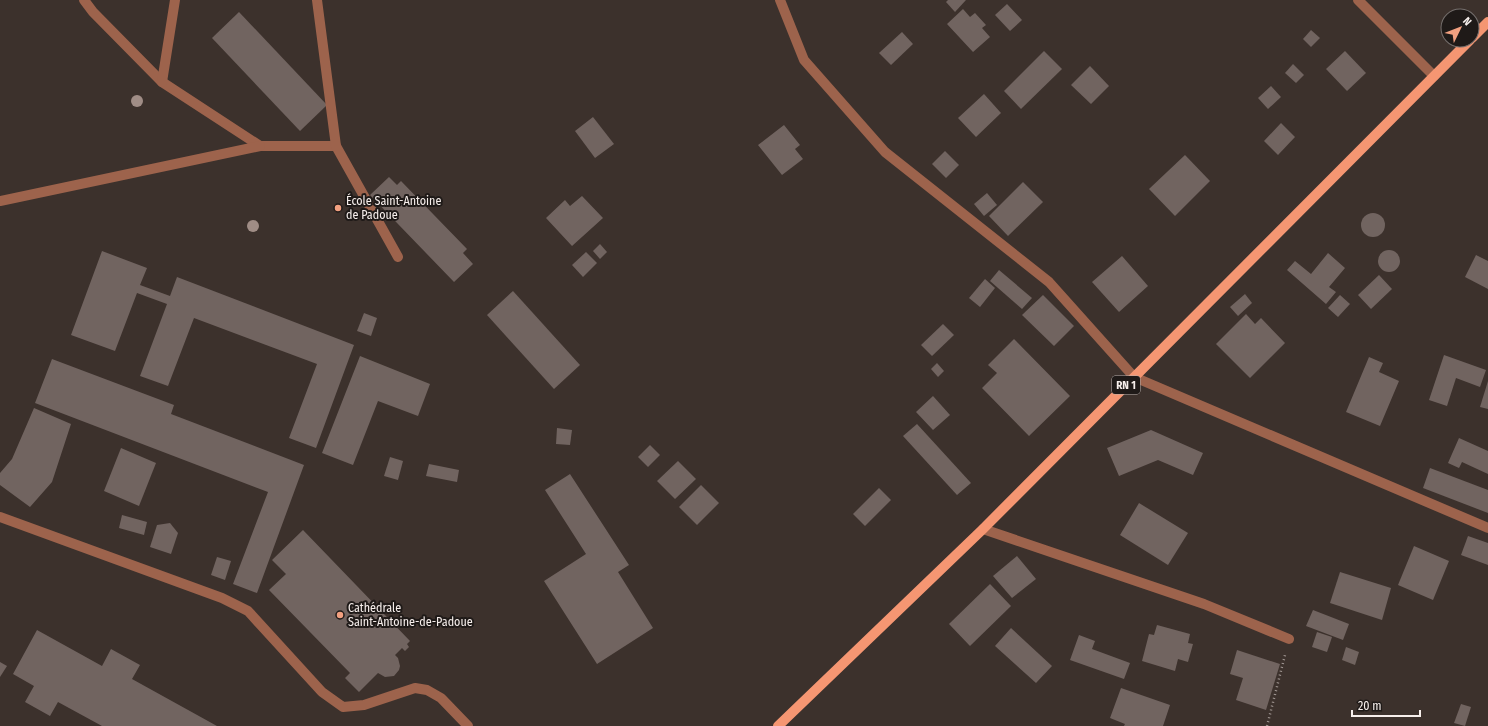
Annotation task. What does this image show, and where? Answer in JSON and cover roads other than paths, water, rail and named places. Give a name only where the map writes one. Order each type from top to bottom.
[{"type":"main road","points":[[1480,30],[1488,22]]},
{"type":"main road","name":"RN 1","points":[[778,726],[983,529],[1462,48]]},
{"type":"street","points":[[84,0],[93,12],[162,82],[260,146]]},
{"type":"street","points":[[162,82],[175,0]]},
{"type":"street","points":[[317,0],[336,146],[398,257]]},
{"type":"street","points":[[780,0],[804,60],[885,152],[1049,282],[1134,377],[1488,528]]},
{"type":"street","points":[[1358,0],[1434,76]]},
{"type":"street","points":[[0,201],[260,146],[336,146]]},
{"type":"street","points":[[0,517],[222,598],[248,611],[322,692],[343,707],[364,705],[415,688],[428,690],[441,698],[468,726]]},
{"type":"street","points":[[983,529],[1204,604],[1289,639]]},
{"type":"place","name":"École Saint-Antoine de Padoue","points":[[338,208]]},
{"type":"place","name":"Cathédrale Saint-Antoine-de-Padoue","points":[[340,615]]}]
